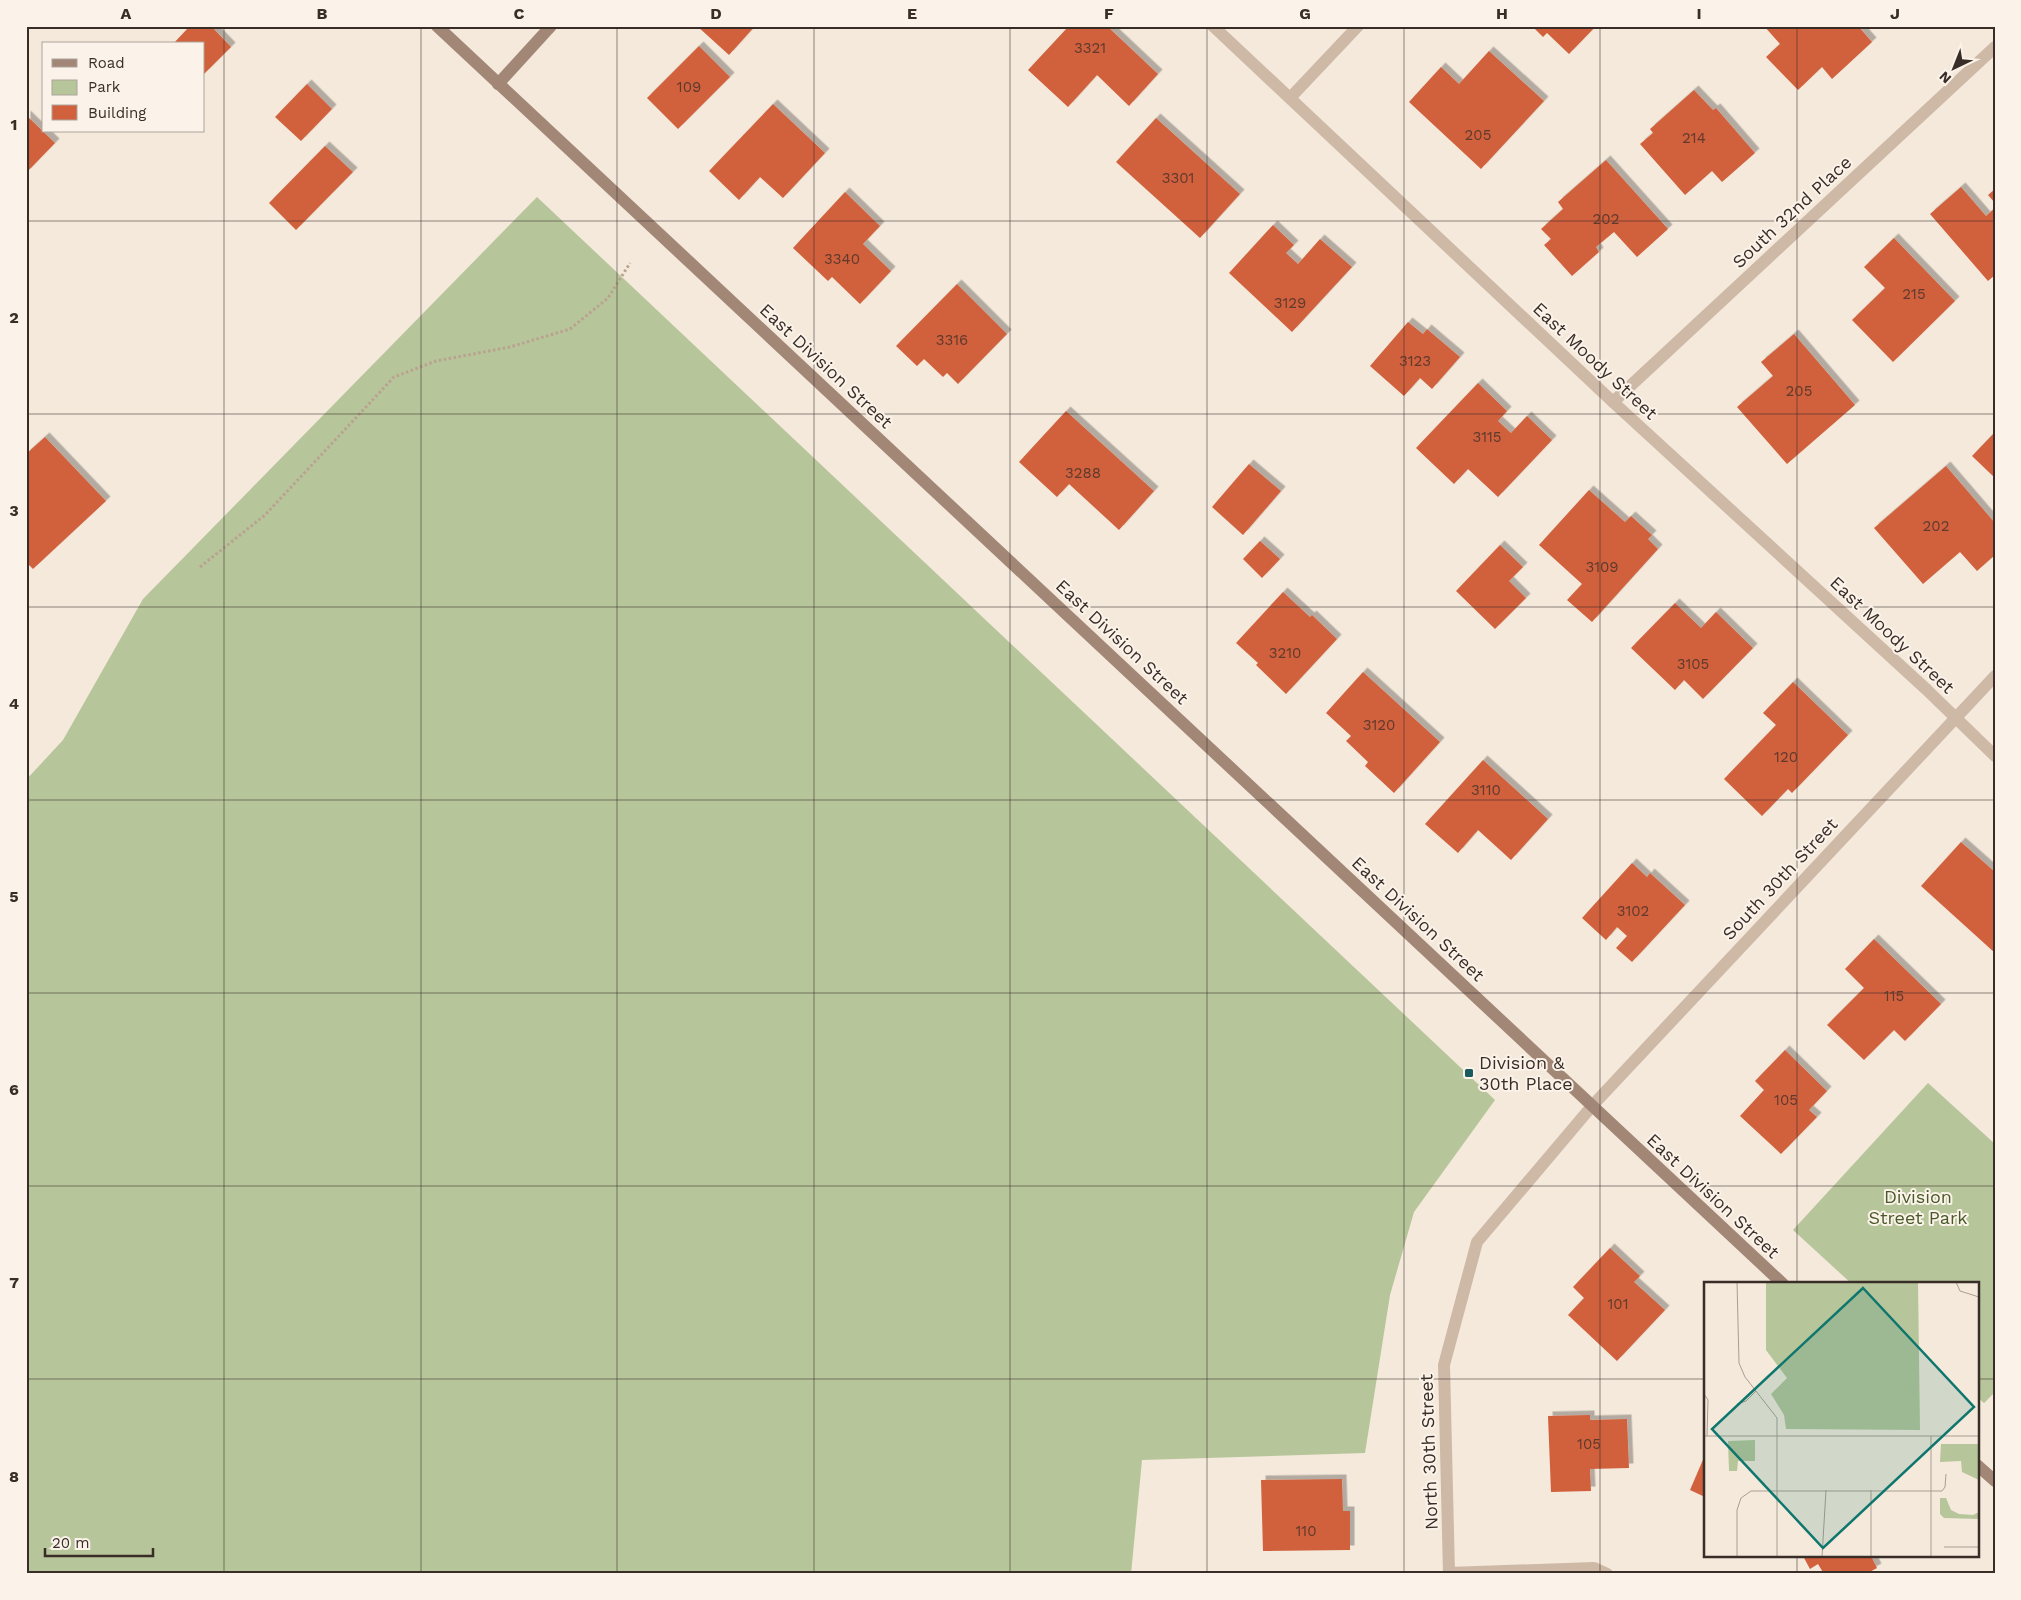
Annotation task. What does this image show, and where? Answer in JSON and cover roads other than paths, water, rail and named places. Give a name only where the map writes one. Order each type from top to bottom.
[{"type":"street","name":"East Division Street","points":[[437,26],[1781,1282]]},
{"type":"street","points":[[498,84],[551,26]]},
{"type":"street","name":"East Moody Street","points":[[1214,26],[1613,402],[1995,756]]},
{"type":"street","points":[[1290,98],[1358,26]]},
{"type":"street","name":"South 32nd Place","points":[[1613,402],[1995,48]]},
{"type":"street","name":"South 30th Street","points":[[1592,1106],[1995,676]]},
{"type":"street","name":"North 30th Street","points":[[1449,1573],[1444,1365],[1477,1242],[1592,1106]]},
{"type":"street","points":[[1978,1465],[1995,1481]]},
{"type":"street","points":[[1449,1573],[1594,1568],[1607,1574]]},
{"type":"place","name":"Division & 30th Place","points":[[1469,1073]]},
{"type":"park label","name":"Division Street Park","points":[[1918,1207]]}]
